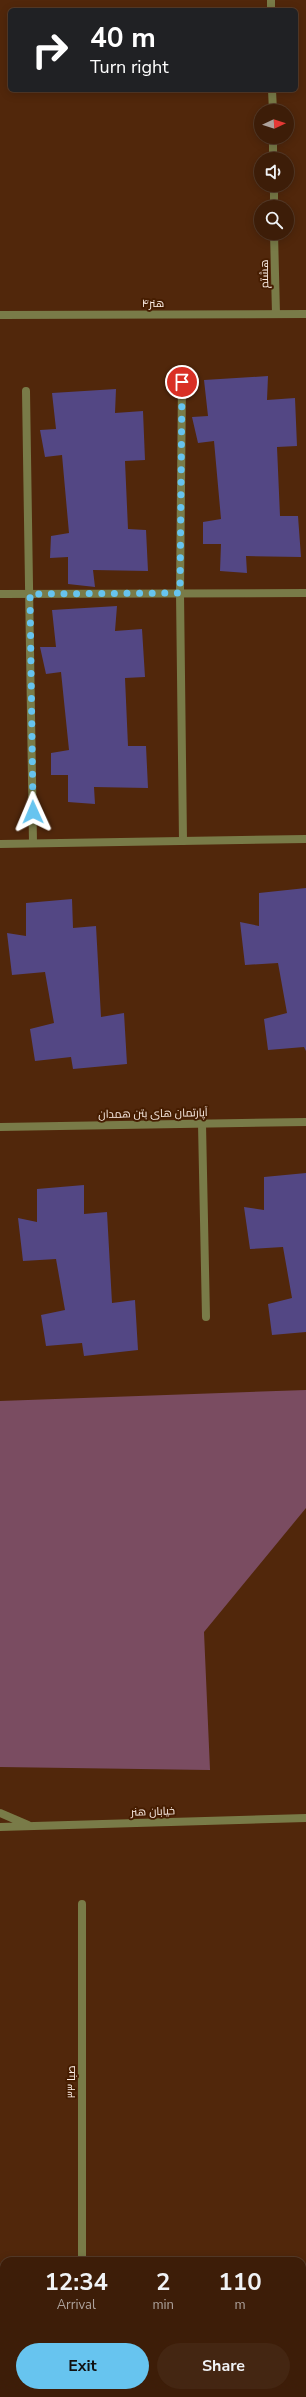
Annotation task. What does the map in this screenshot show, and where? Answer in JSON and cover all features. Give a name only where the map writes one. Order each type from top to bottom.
[{"type":"street","points":[[272,92],[272,104]]},
{"type":"street","name":"هشتم","points":[[274,240],[276,314]]},
{"type":"street","name":"هنر۴","points":[[0,315],[306,314]]},
{"type":"street","points":[[182,382],[180,593],[183,842]]},
{"type":"street","points":[[26,391],[33,843]]},
{"type":"street","points":[[0,594],[306,593]]},
{"type":"street","points":[[0,844],[306,839]]},
{"type":"street","name":"آپارتمان های بتن همدان","points":[[0,1127],[306,1122]]},
{"type":"street","points":[[202,1124],[206,1317]]},
{"type":"street","points":[[0,1813],[31,1826]]},
{"type":"street","name":"خیابان هنر","points":[[0,1827],[306,1818]]},
{"type":"street","name":"۳۳ صبا","points":[[82,1904],[82,2257]]},
{"type":"shaded area","points":[[306,1390],[306,1508],[204,1632],[210,1770],[0,1767],[0,1401]]},
{"type":"building","points":[[268,376],[267,400],[295,398],[297,446],[277,447],[280,516],[298,516],[301,557],[246,556],[247,573],[220,571],[221,544],[203,544],[203,522],[221,519],[214,441],[198,443],[192,417],[208,416],[204,380]]},
{"type":"building","points":[[116,389],[115,413],[143,411],[145,460],[125,461],[128,529],[146,530],[148,571],[93,570],[95,587],[68,584],[68,557],[50,558],[51,536],[69,533],[62,455],[45,457],[40,430],[56,429],[52,393]]},
{"type":"building","points":[[117,606],[115,631],[142,629],[145,677],[125,678],[128,746],[146,746],[148,788],[94,787],[95,804],[68,802],[68,775],[51,775],[51,753],[69,750],[61,672],[46,674],[40,647],[56,647],[52,610]]},
{"type":"building","points":[[306,888],[306,1051],[304,1047],[268,1050],[264,1019],[287,1013],[278,963],[245,965],[240,922],[259,926],[259,893]]},
{"type":"building","points":[[72,899],[73,928],[96,926],[101,1017],[124,1013],[127,1064],[73,1069],[71,1057],[35,1061],[30,1029],[54,1023],[45,972],[12,975],[7,933],[26,936],[26,903]]},
{"type":"building","points":[[306,1173],[306,1332],[272,1335],[268,1304],[292,1298],[283,1247],[250,1249],[244,1207],[264,1210],[264,1177]]},
{"type":"building","points":[[84,1185],[84,1214],[107,1212],[112,1303],[135,1300],[138,1350],[84,1356],[82,1343],[46,1346],[41,1315],[65,1310],[56,1259],[23,1261],[18,1218],[37,1222],[37,1189]]},
{"type":"route","points":[[33,812],[30,594],[180,593],[182,382]]}]
